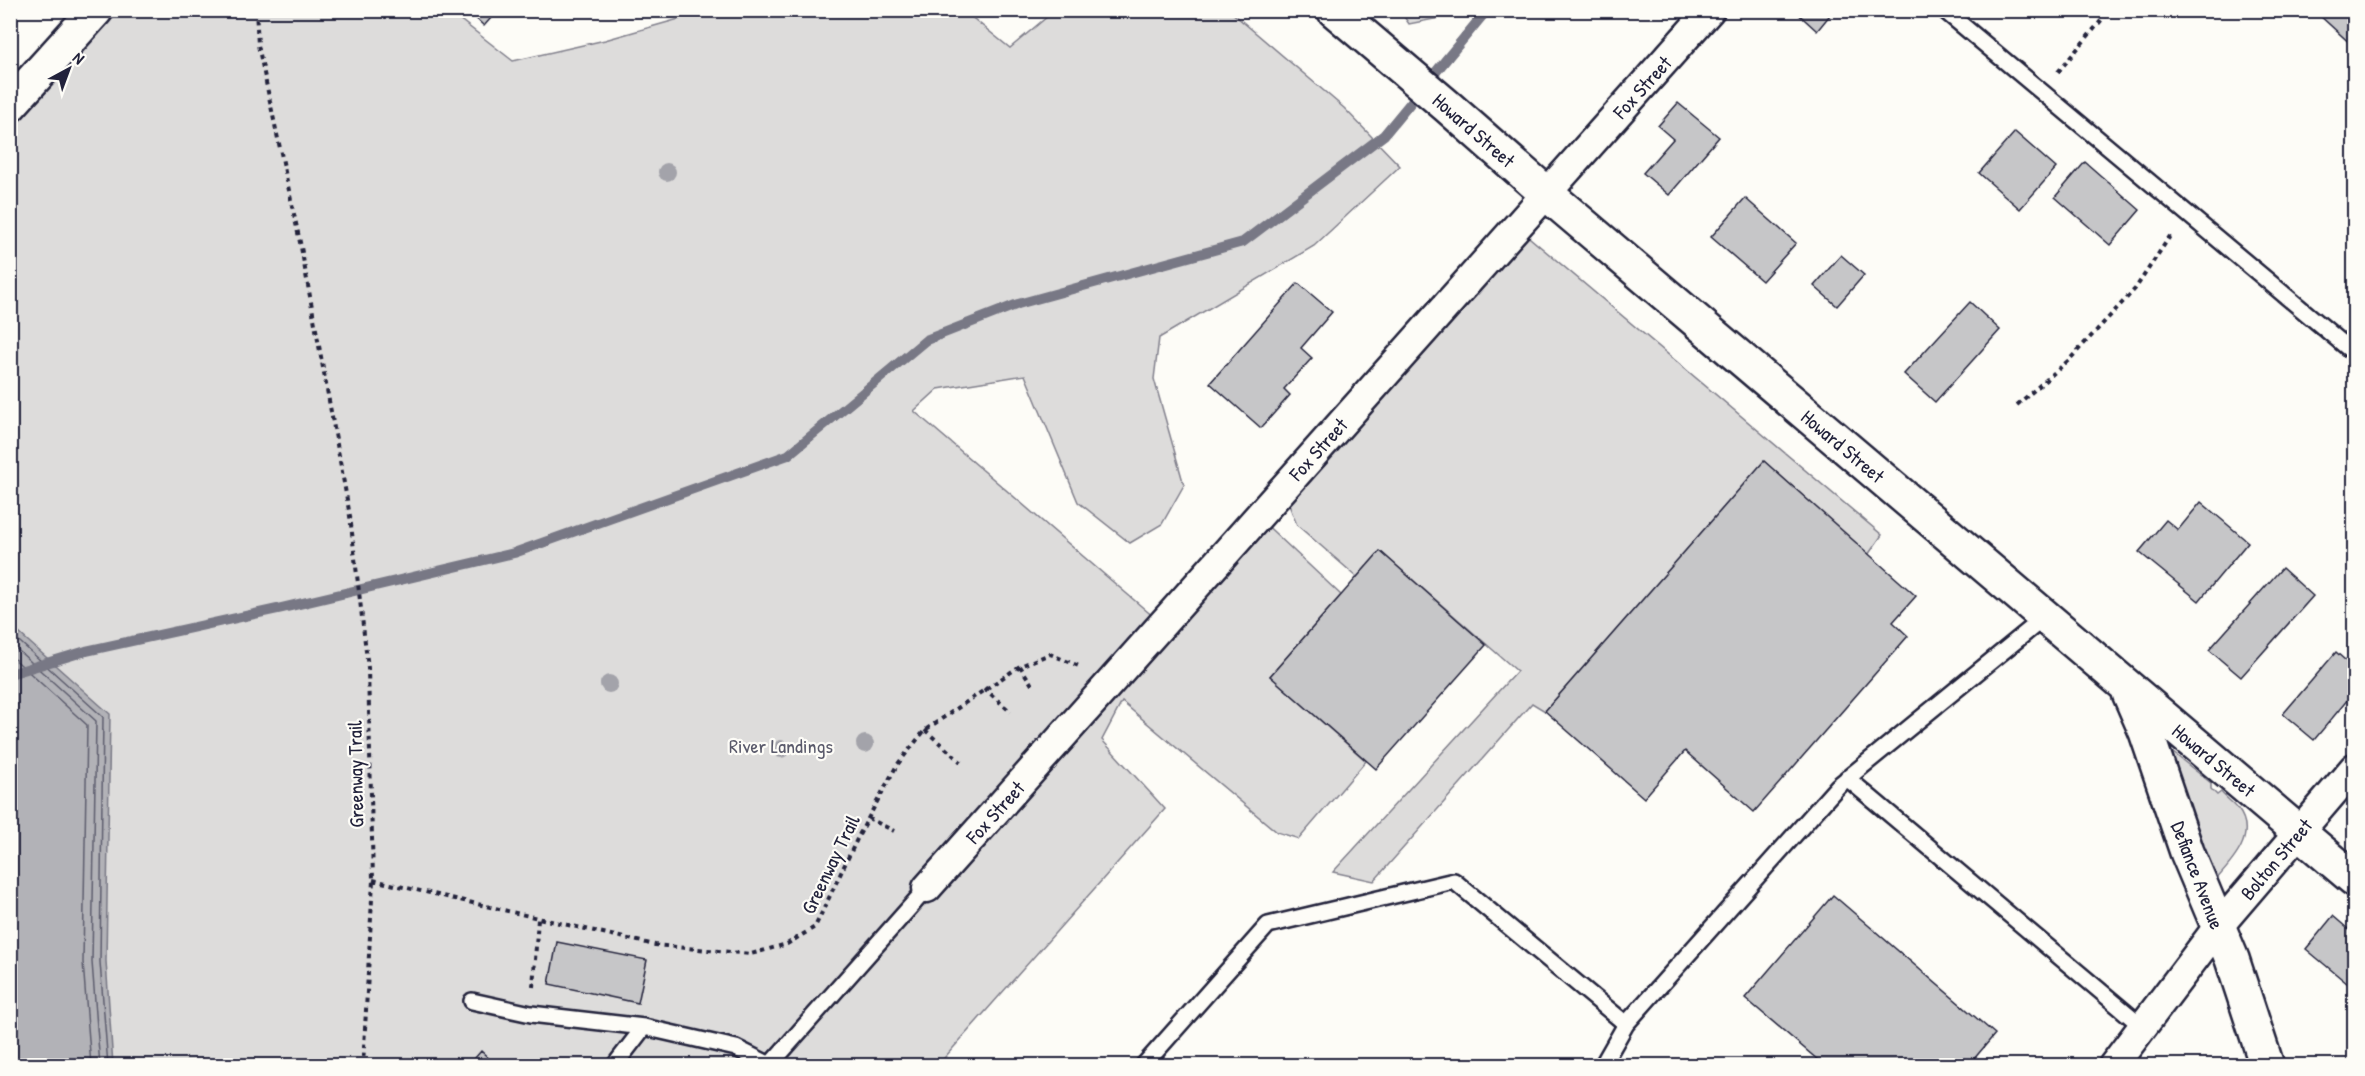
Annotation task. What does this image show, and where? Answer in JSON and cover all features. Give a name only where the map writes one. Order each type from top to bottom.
[{"type":"street","points":[[10,105],[96,10]]},
{"type":"street","name":"Howard Street","points":[[1334,10],[1547,194],[2355,879]]},
{"type":"street","name":"Fox Street","points":[[927,888],[1710,10]]},
{"type":"street","name":"Defiance Avenue","points":[[2126,686],[2146,732],[2187,852],[2232,959],[2267,1065]]},
{"type":"street","name":"Bolton Street","points":[[2112,1065],[2218,927],[2355,768]]},
{"type":"lane","points":[[1944,10],[2355,353]]},
{"type":"lane","points":[[1602,1065],[1626,1024],[1847,778],[2045,617]]},
{"type":"lane","points":[[1847,778],[2143,1027]]},
{"type":"lane","points":[[1143,1065],[1268,925],[1454,881],[1626,1024]]},
{"type":"lane","points":[[472,1001],[531,1014],[644,1028],[736,1048],[770,1065],[927,888]]},
{"type":"lane","points":[[614,1065],[644,1028]]},
{"type":"path","name":"Greenway Trail","points":[[256,10],[258,45],[301,247],[351,516],[368,668],[372,880],[363,1065]]},
{"type":"path","points":[[2078,49],[2110,10]]},
{"type":"path","points":[[2017,405],[2068,360],[2135,289],[2186,212]]},
{"type":"path","name":"Greenway Trail","points":[[372,880],[655,945],[751,954],[787,944],[815,927],[868,818],[897,765],[925,729],[1020,666],[1050,654],[1080,666],[1108,684]]},
{"type":"path","points":[[1020,666],[1034,688]]},
{"type":"path","points":[[984,688],[1011,712]]},
{"type":"path","points":[[925,729],[961,762]]},
{"type":"path","points":[[868,818],[894,831]]},
{"type":"path","points":[[531,1014],[538,919]]},
{"type":"green space","name":"River Landings","points":[[96,11],[449,11],[513,61],[605,40],[707,11],[964,11],[1010,48],[1054,11],[1230,11],[1344,108],[1400,166],[1314,246],[1159,338],[1154,379],[1184,485],[1162,524],[1130,543],[1078,502],[1025,375],[938,389],[914,411],[1162,624],[1258,517],[1341,595],[1270,676],[1366,761],[1299,839],[1277,832],[1122,702],[1102,740],[1165,809],[938,1065],[11,1066],[11,105]]},
{"type":"green space","points":[[1400,11],[1445,11],[1439,18],[1409,24]]},
{"type":"green space","points":[[1517,227],[1882,535],[1868,555],[1764,461],[1545,711],[1532,703],[1374,881],[1333,872],[1517,671],[1380,551],[1357,577],[1297,525],[1283,490]]},
{"type":"green space","points":[[2172,752],[2211,783],[2211,789],[2217,795],[2221,792],[2238,809],[2244,819],[2244,839],[2240,849],[2213,883],[2169,758]]},
{"type":"water","points":[[10,625],[110,714],[106,961],[113,1065],[11,1065]]},
{"type":"building","points":[[467,10],[498,10],[484,26]]},
{"type":"building","points":[[1794,10],[1834,10],[1817,31]]},
{"type":"building","points":[[2073,10],[2087,10],[2081,18]]},
{"type":"building","points":[[2320,10],[2354,10],[2354,47],[2317,13]]},
{"type":"building","points":[[1678,103],[1719,137],[1669,195],[1643,173],[1673,139],[1658,126]]},
{"type":"building","points":[[2015,132],[2056,168],[2020,209],[1979,173]]},
{"type":"building","points":[[2085,162],[2140,210],[2110,245],[2055,197]]},
{"type":"building","points":[[1745,198],[1796,243],[1762,281],[1711,237]]},
{"type":"building","points":[[1841,255],[1864,275],[1837,306],[1814,286]]},
{"type":"building","points":[[1298,283],[1332,312],[1301,348],[1312,358],[1284,389],[1290,395],[1261,428],[1210,383]]},
{"type":"building","points":[[1970,302],[2000,330],[1935,402],[1904,374]]},
{"type":"building","points":[[1764,461],[1916,596],[1893,622],[1908,636],[1754,812],[1685,751],[1644,798],[1545,711]]},
{"type":"building","points":[[2201,502],[2248,542],[2199,601],[2139,552],[2166,520],[2178,530]]},
{"type":"building","points":[[1380,551],[1486,645],[1376,769],[1270,676]]},
{"type":"building","points":[[2282,568],[2313,596],[2241,677],[2209,650]]},
{"type":"building","points":[[2336,652],[2354,668],[2354,692],[2314,740],[2283,714]]},
{"type":"building","points":[[1833,895],[1995,1034],[1968,1066],[1825,1066],[1745,998]]},
{"type":"building","points":[[2333,916],[2354,934],[2354,989],[2306,949]]},
{"type":"building","points":[[557,942],[647,960],[638,1003],[549,984]]},
{"type":"building","points":[[481,1051],[497,1066],[468,1066]]},
{"type":"waterway","points":[[10,674],[86,651],[282,608],[514,553],[788,455],[926,340],[1018,304],[1243,242],[1384,135],[1487,10]]}]
